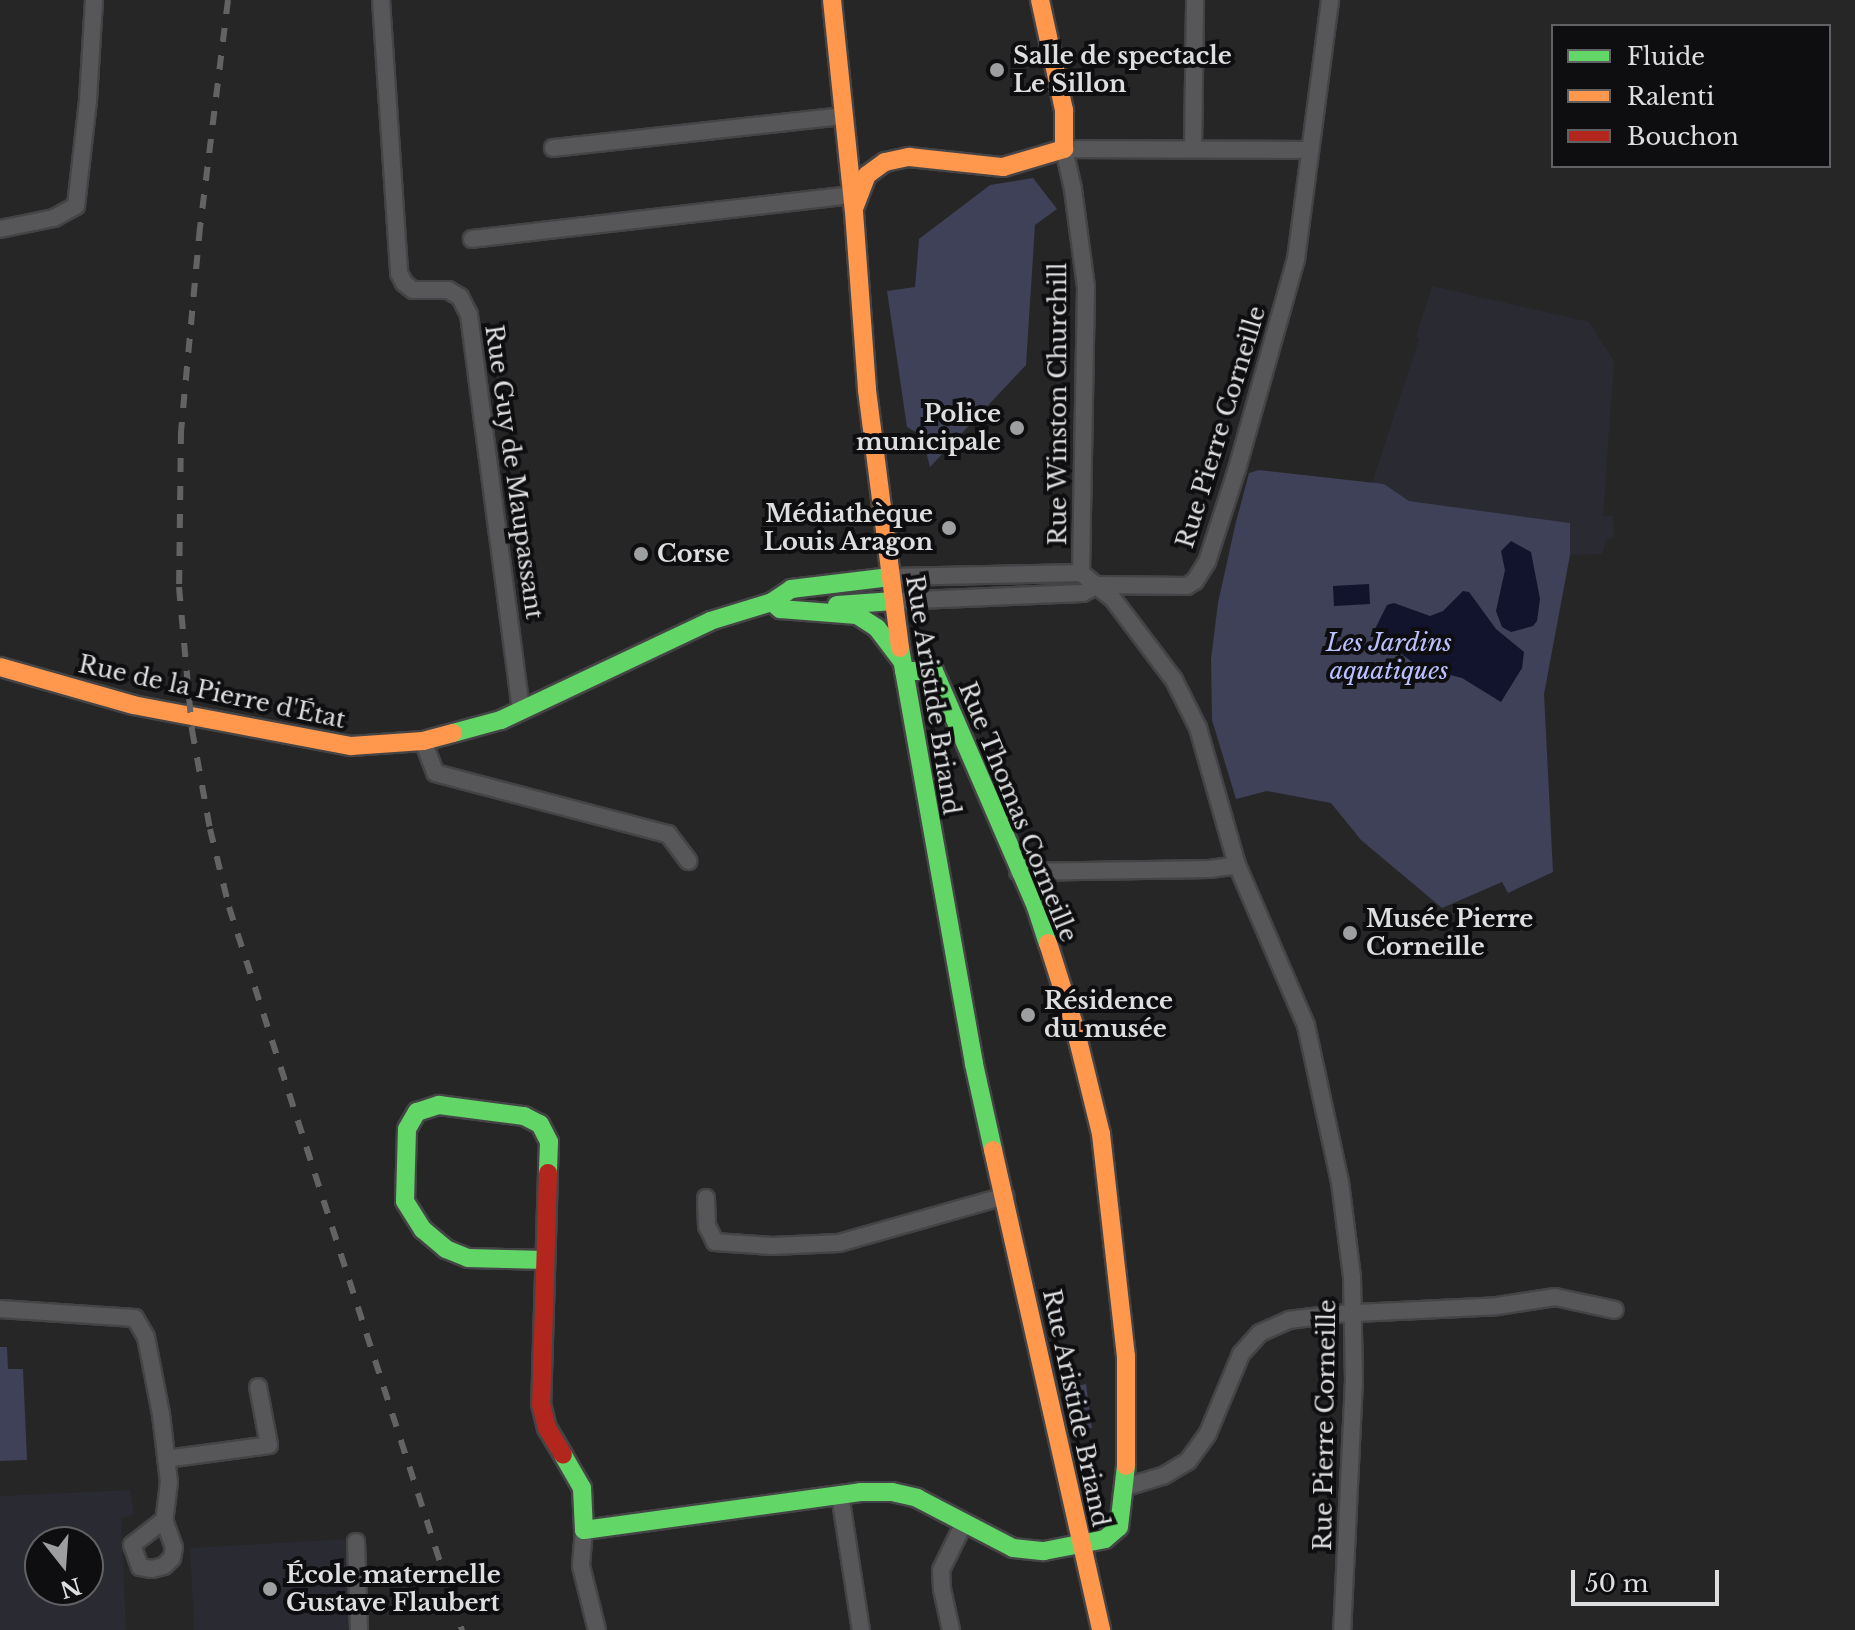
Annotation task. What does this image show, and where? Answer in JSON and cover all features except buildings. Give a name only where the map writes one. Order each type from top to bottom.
[{"type":"street","points":[[0,229],[54,218],[76,206],[88,101],[94,0]]},
{"type":"street","name":"Rue Guy de Maupassant","points":[[381,0],[399,273],[404,283],[413,290],[448,290],[460,297],[469,315],[521,712]]},
{"type":"street","name":"Rue Aristide Briand","points":[[832,0],[852,204],[860,325],[903,667],[974,1064],[1101,1630]]},
{"type":"street","name":"Rue Winston Churchill","points":[[1040,0],[1064,110],[1064,149],[1073,189],[1086,287],[1081,573]]},
{"type":"street","points":[[1193,149],[1195,0]]},
{"type":"street","name":"Rue Pierre Corneille","points":[[1098,585],[1187,586],[1195,581],[1207,562],[1296,259],[1330,0]]},
{"type":"street","points":[[553,148],[843,116],[874,169]]},
{"type":"street","points":[[472,239],[852,204],[874,169],[885,162],[909,157],[1003,167],[1064,149],[1310,150]]},
{"type":"street","points":[[890,577],[1081,573],[1098,585],[1083,593],[894,601]]},
{"type":"street","name":"Rue de la Pierre d'État","points":[[776,606],[791,589],[890,577]]},
{"type":"street","name":"Rue Pierre Corneille","points":[[1098,585],[1113,599],[1174,680],[1198,728],[1237,865],[1306,1025],[1340,1182],[1353,1313],[1353,1417],[1342,1630]]},
{"type":"street","name":"Rue de la Pierre d'État","points":[[0,667],[133,705],[285,735],[351,746],[423,741],[521,712],[710,621],[776,606],[894,601]]},
{"type":"street","name":"Rue de la Pierre d'État","points":[[776,606],[857,615],[877,628],[903,667]]},
{"type":"street","name":"Rue Thomas Corneille","points":[[903,667],[934,671],[1018,872],[1036,907],[1075,1028],[1101,1134],[1126,1356],[1126,1487],[1119,1527],[1105,1539],[1082,1546]]},
{"type":"street","points":[[423,741],[435,773],[668,834],[688,861]]},
{"type":"street","points":[[1018,872],[1237,865]]},
{"type":"street","points":[[545,1260],[468,1258],[446,1249],[423,1230],[405,1201],[404,1150],[407,1129],[417,1112],[439,1105],[524,1116],[540,1124],[549,1142],[541,1404],[547,1428],[582,1488],[584,1530],[581,1566],[597,1630]]},
{"type":"street","points":[[706,1198],[707,1226],[715,1242],[772,1246],[839,1243],[1005,1196]]},
{"type":"street","points":[[1126,1487],[1163,1476],[1197,1451],[1208,1433],[1233,1367],[1260,1333],[1289,1320],[1353,1313],[1497,1306],[1555,1297],[1615,1310]]},
{"type":"street","points":[[0,1309],[135,1318],[146,1337],[166,1459],[169,1482],[164,1520]]},
{"type":"street","points":[[166,1459],[269,1445],[258,1387]]},
{"type":"street","points":[[584,1530],[840,1495],[892,1492],[917,1498],[1013,1548],[1044,1551],[1082,1546]]},
{"type":"street","points":[[840,1495],[861,1630]]},
{"type":"street","points":[[951,1630],[941,1570],[964,1523]]},
{"type":"street","points":[[356,1542],[359,1630]]},
{"type":"shaded area","points":[[1432,286],[1589,322],[1614,361],[1603,515],[1613,516],[1614,538],[1606,540],[1602,554],[1570,555],[1570,523],[1409,501],[1384,484],[1372,483],[1419,339],[1416,337]]},
{"type":"shaded area","points":[[1511,541],[1531,552],[1540,599],[1537,621],[1533,626],[1511,632],[1502,627],[1496,611],[1505,570],[1501,551]]},
{"type":"shaded area","points":[[1369,584],[1370,604],[1334,606],[1333,586]]},
{"type":"shaded area","points":[[1463,591],[1469,592],[1496,629],[1524,652],[1522,668],[1501,702],[1462,678],[1419,667],[1373,633],[1387,605],[1394,603],[1430,616],[1443,611]]},
{"type":"shaded area","points":[[130,1490],[134,1514],[121,1518],[126,1630],[0,1630],[0,1496]]},
{"type":"shaded area","name":"École maternelle Gustave Flaubert","points":[[347,1539],[351,1630],[194,1630],[190,1548]]},
{"type":"green space","points":[[1033,178],[1057,209],[1035,225],[1026,365],[930,467],[922,436],[907,427],[887,291],[915,287],[919,239],[990,185]]},
{"type":"green space","name":"Les Jardins aquatiques","points":[[1259,470],[1384,484],[1409,501],[1570,523],[1570,555],[1544,694],[1553,872],[1508,893],[1502,882],[1442,908],[1361,840],[1331,803],[1267,791],[1236,799],[1212,720],[1211,659],[1218,603],[1235,526],[1249,473]]},
{"type":"green space","points":[[0,1347],[7,1347],[8,1369],[23,1369],[27,1460],[0,1461]]},
{"type":"green space","points":[[1086,1384],[1092,1428],[1082,1429],[1076,1386]]},
{"type":"railway","points":[[228,0],[200,227],[181,430],[179,587],[192,730],[210,829],[229,907],[462,1630]]},
{"type":"traffic: fast","points":[[453,733],[501,720],[710,621],[772,602],[791,589],[890,577]]},
{"type":"traffic: fast","points":[[837,605],[894,601]]},
{"type":"traffic: fast","points":[[772,602],[780,609],[857,615],[877,628],[900,659]]},
{"type":"traffic: fast","points":[[900,648],[974,1064],[993,1150]]},
{"type":"traffic: fast","points":[[904,671],[934,671],[1036,907],[1048,943]]},
{"type":"traffic: fast","points":[[545,1260],[468,1258],[446,1249],[423,1230],[405,1201],[407,1129],[417,1112],[439,1105],[524,1116],[540,1124],[549,1142],[548,1173]]},
{"type":"traffic: fast","points":[[563,1455],[582,1488],[584,1530],[860,1492],[892,1492],[917,1498],[1013,1548],[1044,1551],[1105,1539],[1119,1527],[1126,1466]]},
{"type":"traffic: slow","points":[[832,0],[854,212],[867,390],[900,648]]},
{"type":"traffic: slow","points":[[855,206],[867,175],[885,162],[909,157],[1003,167],[1064,149],[1064,110],[1040,0]]},
{"type":"traffic: slow","points":[[0,667],[133,705],[351,746],[423,741],[453,733]]},
{"type":"traffic: slow","points":[[1048,943],[1075,1028],[1101,1134],[1126,1356],[1126,1466]]},
{"type":"traffic: slow","points":[[993,1150],[1101,1630]]},
{"type":"traffic: jam","points":[[548,1173],[541,1404],[547,1428],[563,1455]]},
{"type":"place","name":"Salle de spectacle Le Sillon","points":[[997,70]]},
{"type":"place","name":"Police municipale","points":[[1017,428]]},
{"type":"place","name":"Médiathèque Louis Aragon","points":[[949,528]]},
{"type":"place","name":"Corse","points":[[641,554]]},
{"type":"place","name":"Musée Pierre Corneille","points":[[1350,933]]},
{"type":"place","name":"Résidence du musée","points":[[1028,1015]]},
{"type":"place","name":"École maternelle Gustave Flaubert","points":[[270,1589]]}]
